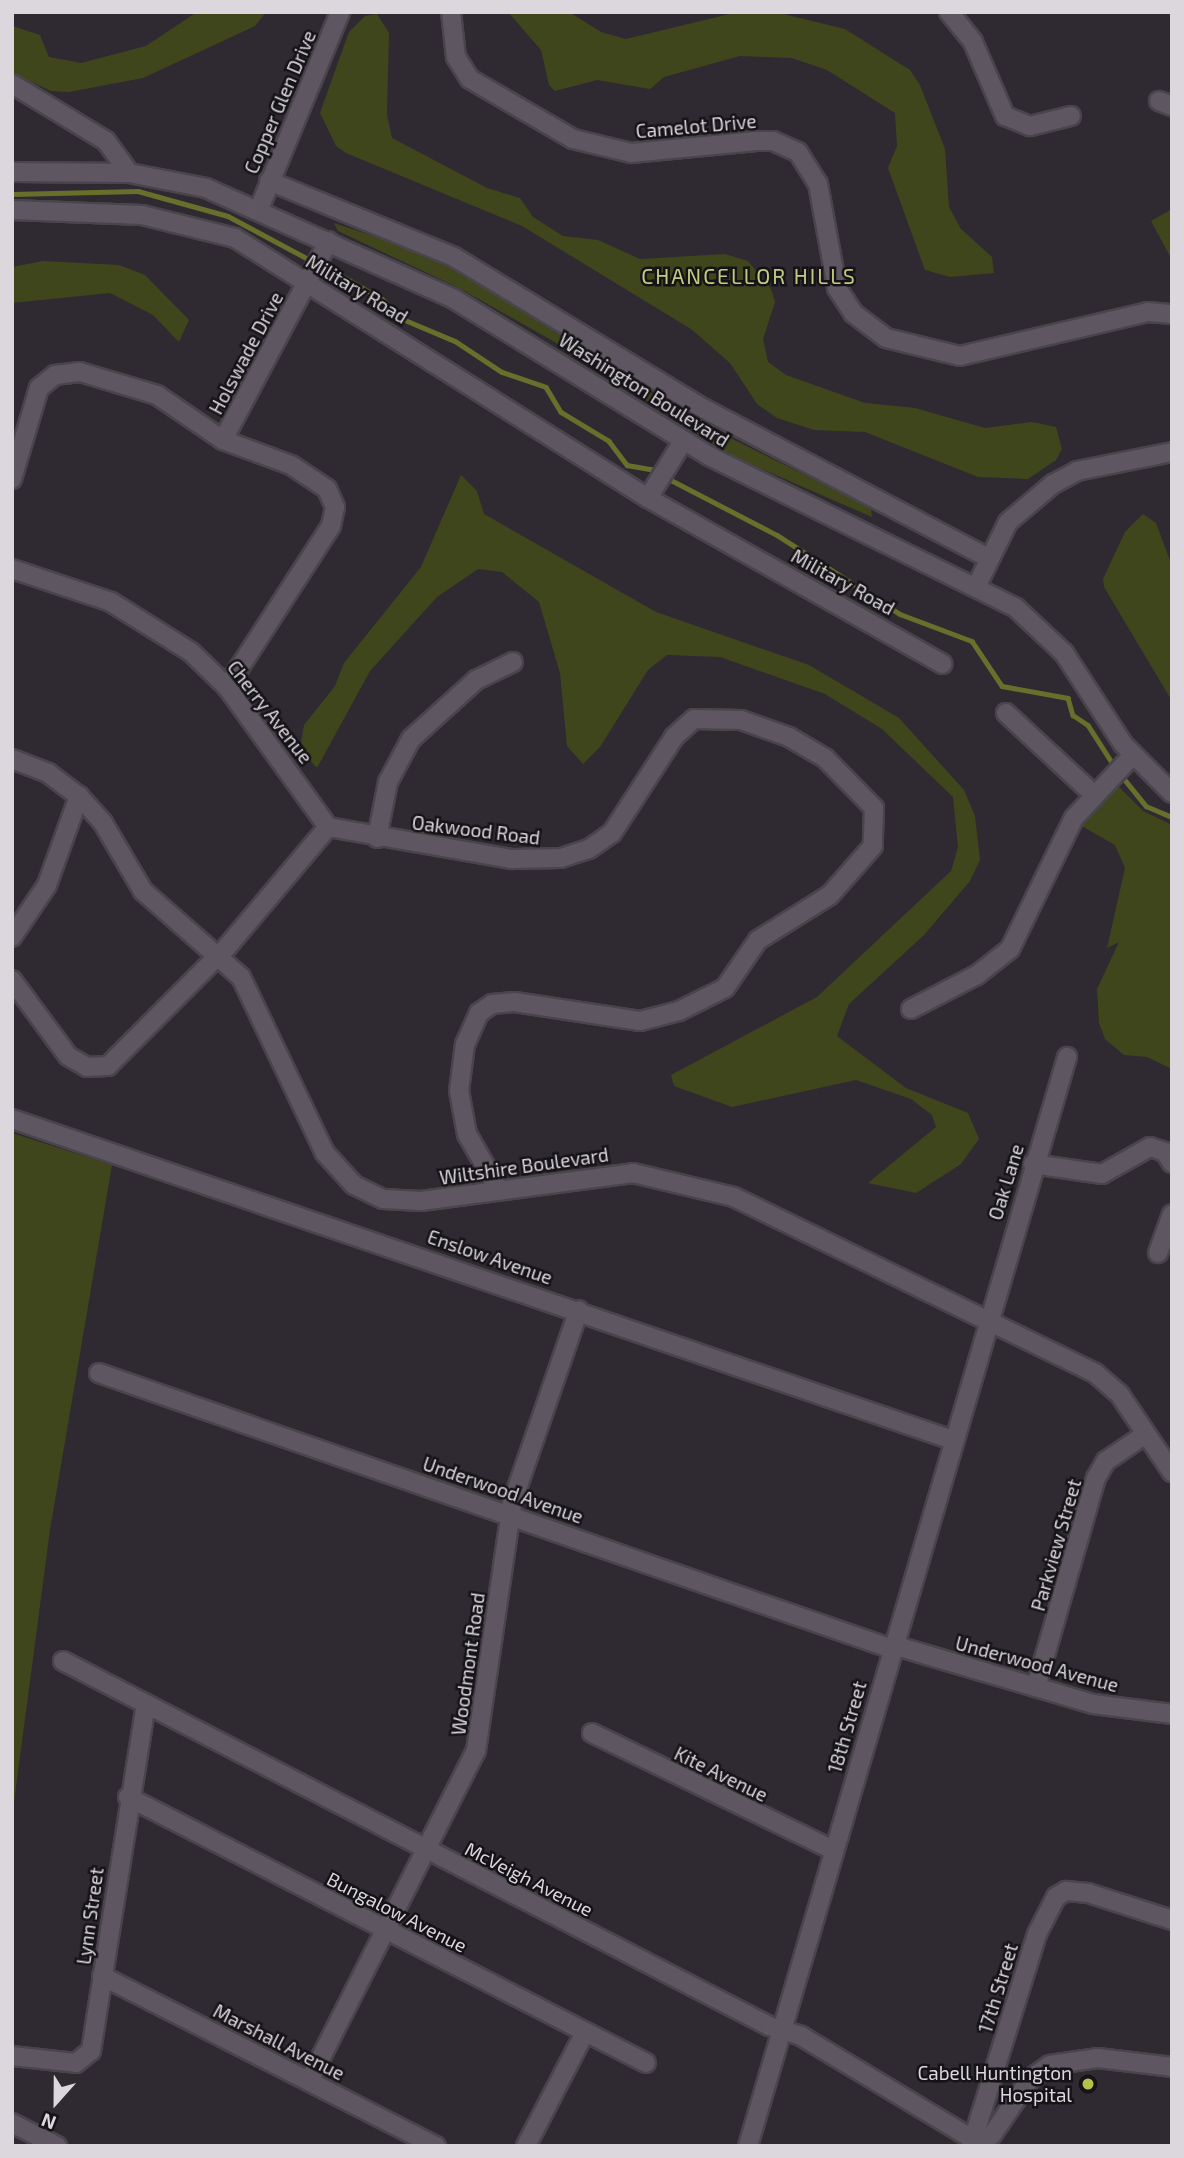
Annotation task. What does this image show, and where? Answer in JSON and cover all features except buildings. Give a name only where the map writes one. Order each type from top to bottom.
[{"type":"street","name":"Copper Glen Drive","points":[[259,209],[340,12]]},
{"type":"street","name":"Camelot Drive","points":[[451,12],[456,57],[470,79],[573,139],[631,153],[756,141],[773,141],[798,152],[818,184],[841,294],[864,324],[886,338],[960,356],[1149,312],[1172,314]]},
{"type":"street","points":[[949,12],[972,42],[1005,116],[1030,126],[1071,116]]},
{"type":"street","points":[[12,84],[106,141],[129,173]]},
{"type":"street","name":"Washington Boulevard","points":[[12,172],[129,173],[182,181],[259,209],[486,316],[683,441],[977,585],[1050,637],[1132,756],[1172,793]]},
{"type":"street","name":"Washington Boulevard","points":[[269,181],[454,257],[709,412],[989,558]]},
{"type":"street","name":"Military Road","points":[[12,210],[187,222],[235,238],[648,498],[943,664]]},
{"type":"street","name":"Holswade Drive","points":[[12,479],[33,398],[45,381],[67,372],[157,395],[223,440],[329,241]]},
{"type":"street","points":[[223,440],[306,473],[327,489],[335,507],[325,536],[227,687]]},
{"type":"street","points":[[648,498],[683,441]]},
{"type":"street","points":[[977,585],[989,558],[1016,514],[1066,475],[1172,452]]},
{"type":"street","name":"Cherry Avenue","points":[[12,569],[134,613],[191,652],[227,687],[328,827]]},
{"type":"street","points":[[377,838],[388,782],[411,738],[468,685],[513,662]]},
{"type":"street","points":[[1006,713],[1092,793]]},
{"type":"street","name":"Oakwood Road","points":[[328,827],[377,838],[529,861],[575,855],[612,833],[674,737],[705,716],[741,719],[808,747],[856,785],[874,808],[877,832],[856,872],[830,895],[758,940],[734,979],[712,995],[640,1021],[514,1002],[492,1004],[479,1013],[465,1044],[459,1091],[467,1134],[499,1190]]},
{"type":"street","points":[[911,1009],[977,975],[1010,949],[1064,838],[1092,793],[1132,756]]},
{"type":"street","name":"Wiltshire Boulevard","points":[[12,759],[48,773],[79,796],[103,823],[144,891],[219,954],[250,990],[325,1153],[354,1185],[400,1202],[633,1173],[671,1179],[750,1204],[987,1319],[1110,1384],[1172,1472]]},
{"type":"street","points":[[12,937],[47,885],[79,796]]},
{"type":"street","points":[[12,980],[68,1056],[97,1069],[126,1053],[219,954],[328,827]]},
{"type":"street","name":"Oak Lane","points":[[987,1319],[1067,1057]]},
{"type":"street","name":"Enslow Avenue","points":[[12,1119],[579,1310],[952,1440]]},
{"type":"street","points":[[1033,1164],[1102,1174],[1150,1147],[1165,1152],[1172,1163]]},
{"type":"street","points":[[1158,1253],[1172,1214]]},
{"type":"street","name":"Woodmont Road","points":[[309,2081],[427,1851],[479,1742],[510,1515],[579,1310]]},
{"type":"street","name":"18th Street","points":[[748,2146],[987,1319]]},
{"type":"street","name":"Underwood Avenue","points":[[99,1373],[892,1647],[1109,1707],[1172,1714]]},
{"type":"street","name":"Parkview Street","points":[[1036,1687],[1096,1478],[1106,1461],[1146,1434]]},
{"type":"street","name":"McVeigh Avenue","points":[[63,1661],[427,1851],[782,2030],[801,2036],[971,2143]]},
{"type":"street","name":"Lynn Street","points":[[12,2056],[76,2063],[88,2058],[128,1797],[146,1704]]},
{"type":"street","name":"Kite Avenue","points":[[592,1732],[833,1850]]},
{"type":"street","name":"Bungalow Avenue","points":[[128,1797],[646,2063]]},
{"type":"street","name":"17th Street","points":[[971,2143],[1037,1934],[1049,1908],[1066,1891],[1088,1893],[1172,1920]]},
{"type":"street","name":"Marshall Avenue","points":[[102,1976],[436,2146]]},
{"type":"street","points":[[527,2146],[585,2032]]},
{"type":"street","points":[[971,2143],[988,2140],[1030,2079],[1050,2065],[1098,2057],[1172,2067]]},
{"type":"street","points":[[12,2123],[57,2146]]},
{"type":"green space","points":[[197,12],[266,12],[255,26],[143,78],[69,92],[51,91],[12,73],[12,26],[40,35],[49,57],[81,63],[146,46]]},
{"type":"green space","points":[[508,12],[569,12],[601,32],[626,39],[738,12],[775,12],[845,29],[910,70],[920,85],[945,149],[949,207],[961,229],[992,257],[994,273],[950,277],[925,270],[888,168],[897,146],[895,113],[827,70],[792,58],[740,56],[664,77],[650,89],[597,80],[555,91],[549,85],[541,50]]},
{"type":"green space","points":[[377,14],[389,33],[387,115],[392,138],[487,188],[520,198],[533,217],[563,236],[598,240],[640,259],[725,254],[748,261],[771,289],[775,302],[763,339],[768,362],[786,375],[865,403],[915,408],[985,428],[1032,422],[1056,427],[1062,449],[1056,460],[1028,479],[978,477],[865,432],[814,430],[777,418],[757,404],[730,363],[691,329],[522,226],[346,153],[336,146],[320,113],[349,32],[365,16]]},
{"type":"green space","points":[[1172,209],[1172,284],[1171,258],[1151,221]]},
{"type":"green space","points":[[334,223],[406,247],[466,276],[696,421],[871,509],[872,517],[732,456],[553,341],[461,289],[338,231]]},
{"type":"green space","points":[[43,261],[119,265],[145,275],[189,320],[179,342],[153,315],[110,293],[12,303],[12,267]]},
{"type":"green space","points":[[461,475],[477,491],[484,514],[656,612],[809,665],[899,718],[964,790],[975,816],[980,860],[970,881],[924,935],[849,1004],[837,1036],[906,1088],[968,1113],[979,1139],[961,1164],[916,1193],[868,1183],[936,1127],[932,1115],[911,1099],[856,1080],[732,1107],[674,1086],[671,1075],[817,997],[951,871],[958,847],[953,797],[882,729],[825,694],[720,657],[667,655],[648,670],[600,747],[583,764],[567,746],[560,673],[539,602],[502,572],[478,569],[437,597],[370,671],[317,768],[300,749],[304,725],[335,686],[344,663],[421,567]]},
{"type":"green space","points":[[1143,514],[1156,523],[1172,566],[1172,701],[1104,587],[1103,579],[1125,532]]},
{"type":"green space","points":[[1113,781],[1143,811],[1172,825],[1172,1069],[1147,1057],[1124,1055],[1105,1039],[1099,1023],[1097,989],[1119,942],[1107,948],[1125,868],[1115,845],[1080,825]]},
{"type":"green space","points":[[12,1133],[112,1165],[50,1530],[12,1817]]},
{"type":"waterway","points":[[12,194],[138,191],[228,216],[310,260]]},
{"type":"waterway","points":[[325,266],[382,299],[405,320],[455,341],[502,372],[546,387],[561,412],[609,441],[627,465],[654,470]]},
{"type":"waterway","points":[[669,479],[777,535],[900,614],[972,641],[1002,686],[1068,698],[1073,715],[1088,725],[1113,764]]},
{"type":"waterway","points":[[1121,775],[1146,806],[1172,817]]},
{"type":"place","name":"Cabell Huntington Hospital","points":[[1088,2084]]},
{"type":"district","name":"CHANCELLOR HILLS","points":[[749,276]]}]
